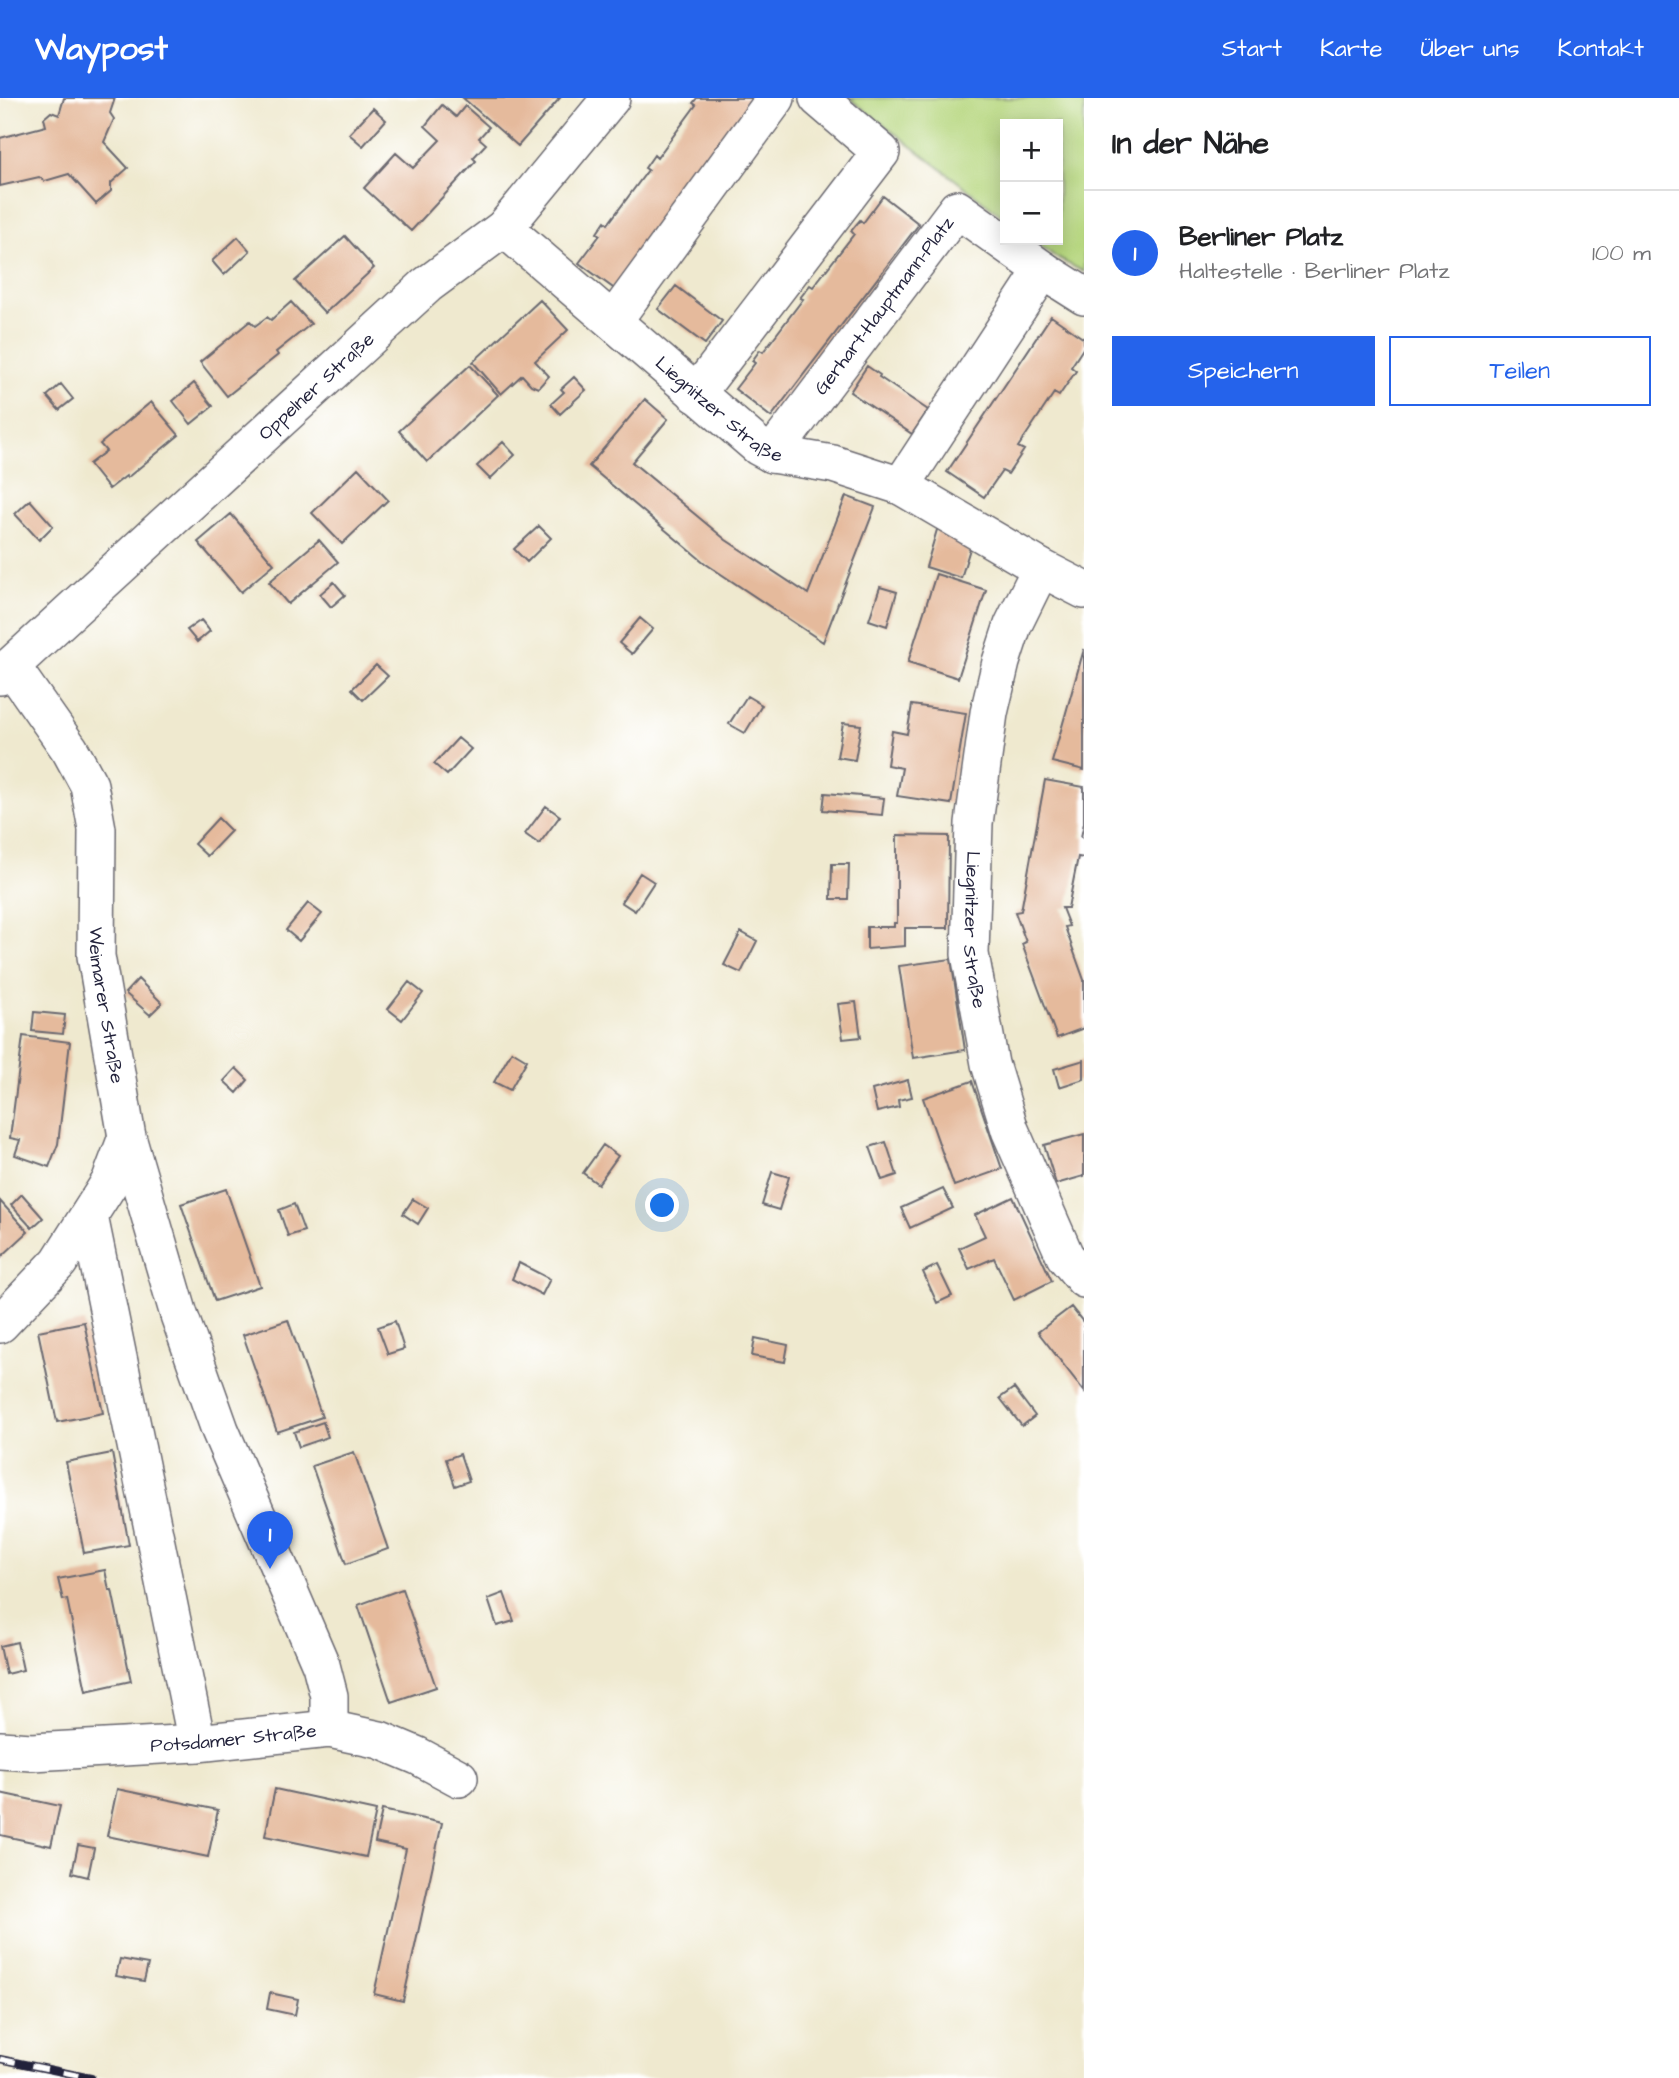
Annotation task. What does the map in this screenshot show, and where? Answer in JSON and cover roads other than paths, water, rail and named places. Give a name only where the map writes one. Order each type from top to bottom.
[{"type":"street","name":"Oppelner Straße","points":[[5,671],[387,320],[427,285],[504,228],[611,98]]},
{"type":"street","points":[[613,321],[776,98]]},
{"type":"street","points":[[696,394],[881,152],[818,98]]},
{"type":"street","name":"Gerhart-Hauptmann-Platz","points":[[772,454],[957,209],[1084,296]]},
{"type":"street","name":"Liegnitzer Straße","points":[[504,228],[759,447],[772,454],[833,464],[901,486],[1041,568],[1084,590]]},
{"type":"street","points":[[901,486],[1043,270]]},
{"type":"street","name":"Liegnitzer Straße","points":[[1041,568],[1013,625],[989,713],[974,823],[970,954],[990,1064],[1010,1130],[1065,1256],[1084,1279]]},
{"type":"street","name":"Weimarer Straße","points":[[5,671],[70,750],[89,785],[97,829],[96,956],[127,1136],[179,1315],[220,1430],[321,1665],[329,1696],[329,1729]]},
{"type":"street","points":[[0,1324],[59,1262],[110,1182],[127,1136]]},
{"type":"street","points":[[89,1216],[197,1743]]},
{"type":"street","name":"Potsdamer Straße","points":[[0,1750],[32,1752],[197,1743],[329,1729],[380,1740],[418,1756],[459,1779]]},
{"type":"railway","points":[[0,2059],[91,2078]]},
{"type":"place","name":"Berliner Platz","points":[[270,1569]]}]
